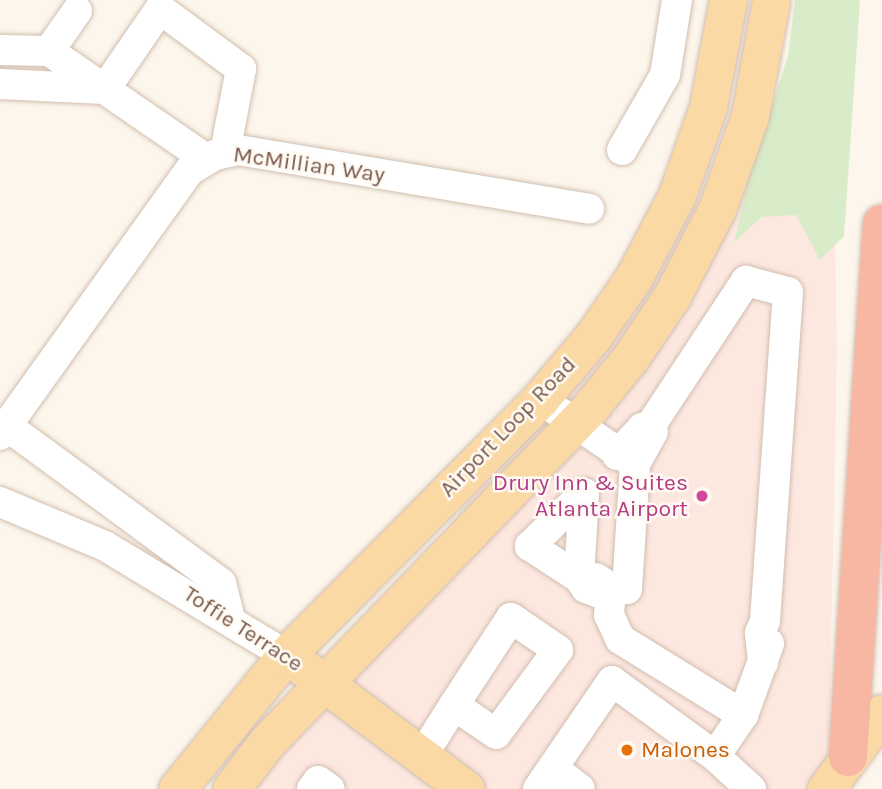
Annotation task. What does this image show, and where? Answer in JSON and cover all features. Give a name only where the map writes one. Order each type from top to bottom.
[{"type":"highway","points":[[848,757],[882,225]]},
{"type":"main road","name":"Airport Loop Road","points":[[177,789],[286,655],[540,399],[594,335],[634,277],[677,195],[708,107],[728,0]]},
{"type":"main road","name":"Airport Loop Road","points":[[231,789],[323,682],[573,424],[631,357],[672,296],[717,209],[750,116],[771,0]]},
{"type":"main road","name":"Toffie Terrace","points":[[286,655],[464,788]]},
{"type":"main road","points":[[826,789],[882,713]]},
{"type":"street","points":[[622,150],[665,75],[677,0]]},
{"type":"street","points":[[0,50],[49,51],[105,89],[216,155],[241,69],[160,9],[105,89]]},
{"type":"street","points":[[49,51],[77,11]]},
{"type":"street","points":[[0,84],[105,89]]},
{"type":"street","name":"McMillian Way","points":[[4,430],[190,170],[216,155],[238,150],[589,209]]},
{"type":"street","points":[[579,578],[586,588],[597,592],[611,588],[627,589],[626,459],[642,428],[651,425],[746,281],[788,292],[765,621],[770,632],[763,663],[743,715],[715,755]]},
{"type":"street","points":[[540,399],[626,459]]},
{"type":"street","points":[[4,430],[221,583],[230,619]]},
{"type":"street","name":"Toffie Terrace","points":[[0,502],[76,531],[230,619],[286,655]]},
{"type":"street","points":[[611,588],[609,615],[620,639],[743,715]]},
{"type":"street","points":[[580,789],[546,779],[554,761],[612,681],[715,755],[740,786]]},
{"type":"street","points":[[422,756],[454,705]]},
{"type":"street","points":[[312,789],[318,781],[330,789]]},
{"type":"shaded area","points":[[832,91],[837,350],[828,789],[221,789],[431,553],[647,245]]},
{"type":"green space","points":[[795,0],[860,0],[844,236],[820,260],[796,215],[762,217],[734,242],[748,181],[788,56]]},
{"type":"place","name":"Drury Inn & Suites Atlanta Airport","points":[[702,496]]},
{"type":"place","name":"Malones","points":[[627,750]]}]
